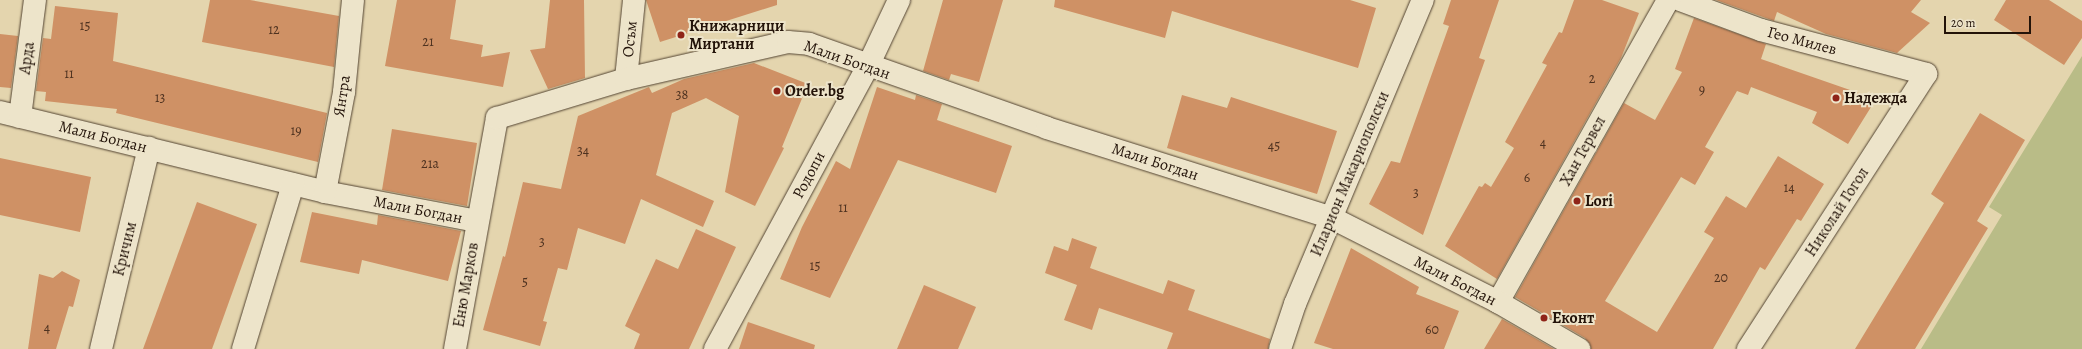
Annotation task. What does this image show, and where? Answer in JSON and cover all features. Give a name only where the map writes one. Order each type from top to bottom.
[{"type":"street","name":"Арда","points":[[10,115],[35,0]]},
{"type":"street","name":"Янтра","points":[[325,192],[344,92],[353,0]]},
{"type":"street","name":"Осъм","points":[[626,79],[634,0]]},
{"type":"street","name":"Родопи","points":[[715,349],[868,66],[899,0]]},
{"type":"street","name":"Иларион Макариополски","points":[[1280,349],[1295,304],[1422,0]]},
{"type":"street","name":"Хан Тервел","points":[[1498,302],[1668,0]]},
{"type":"street","name":"Гео Милев","points":[[1680,0],[1761,30],[1926,74]]},
{"type":"street","name":"Мали Богдан","points":[[10,115],[325,192],[477,221],[496,118],[626,79],[788,42],[809,44],[1047,128],[1332,218],[1498,302],[1579,349]]},
{"type":"street","name":"Николай Гогол","points":[[1748,349],[1926,74]]},
{"type":"street","name":"Кричим","points":[[101,349],[149,148]]},
{"type":"street","points":[[243,349],[293,184]]},
{"type":"street","name":"Еню Марков","points":[[455,349],[477,221]]},
{"type":"green space","points":[[2082,56],[2082,349],[1921,349],[2002,215],[1989,207]]},
{"type":"building","points":[[210,0],[250,0],[339,16],[334,67],[202,42]]},
{"type":"building","points":[[397,0],[456,0],[450,39],[483,45],[481,57],[510,52],[503,87],[385,66]]},
{"type":"building","points":[[550,0],[584,0],[585,78],[548,89],[530,50],[545,48]]},
{"type":"building","points":[[646,0],[777,0],[777,5],[660,42]]},
{"type":"building","points":[[943,0],[1003,0],[979,82],[951,74],[949,80],[923,71]]},
{"type":"building","points":[[1055,0],[1350,0],[1376,8],[1358,68],[1172,11],[1165,38],[1054,7]]},
{"type":"building","points":[[1451,0],[1499,0],[1479,58],[1485,60],[1423,235],[1369,204],[1391,161],[1400,163],[1449,26],[1443,24]]},
{"type":"building","points":[[1574,0],[1602,0],[1639,13],[1621,58],[1497,279],[1445,246],[1479,186],[1482,187],[1485,183],[1491,187],[1514,148],[1505,142],[1547,65],[1542,63],[1559,32],[1562,33]]},
{"type":"building","points":[[1716,0],[1921,0],[1911,12],[1930,23],[1897,53],[1826,34],[1777,12],[1774,21]]},
{"type":"building","points":[[2006,0],[2049,0],[2082,21],[2082,38],[2064,65],[1994,20]]},
{"type":"building","points":[[55,6],[118,13],[113,61],[327,113],[318,162],[116,113],[117,109],[45,101],[46,92],[36,91],[43,38],[51,39]]},
{"type":"building","points":[[1694,18],[1766,44],[1761,59],[1876,99],[1848,144],[1812,123],[1817,112],[1751,87],[1748,95],[1737,91],[1705,147],[1714,152],[1695,185],[1681,177],[1605,301],[1657,332],[1714,238],[1704,232],[1726,196],[1746,208],[1778,156],[1824,184],[1801,221],[1797,219],[1765,270],[1760,267],[1713,349],[1591,349],[1585,338],[1515,297],[1624,103],[1655,120],[1682,72],[1675,69]]},
{"type":"building","points":[[0,34],[18,36],[11,88],[0,87]]},
{"type":"building","points":[[754,63],[808,84],[782,147],[784,148],[755,206],[725,192],[739,116],[706,98],[672,113],[656,175],[714,201],[703,227],[641,199],[625,244],[578,228],[567,270],[558,268],[543,321],[547,322],[540,346],[483,330],[503,256],[505,257],[523,182],[561,189],[578,116],[649,87],[652,93],[684,79]]},
{"type":"building","points":[[877,87],[915,100],[916,95],[942,104],[937,120],[1012,146],[996,193],[898,160],[830,298],[780,279],[802,227],[836,161],[850,169]]},
{"type":"building","points":[[1182,95],[1227,108],[1231,97],[1337,131],[1317,194],[1167,148]]},
{"type":"building","points":[[1980,113],[2025,140],[1977,221],[1988,228],[1915,349],[1855,349],[1944,203],[1931,194]]},
{"type":"building","points":[[392,129],[477,143],[467,206],[382,190]]},
{"type":"building","points":[[0,158],[91,177],[80,232],[0,215]]},
{"type":"building","points":[[197,202],[257,224],[212,349],[143,349]]},
{"type":"building","points":[[312,212],[377,225],[378,215],[461,231],[448,281],[362,260],[359,274],[300,262]]},
{"type":"building","points":[[696,229],[736,247],[689,349],[634,349],[640,334],[625,326],[656,259],[678,269]]},
{"type":"building","points":[[1072,238],[1097,247],[1090,268],[1163,294],[1168,280],[1195,290],[1188,310],[1270,339],[1268,349],[1167,349],[1173,333],[1099,308],[1092,330],[1064,320],[1077,285],[1045,273],[1054,246],[1068,251]]},
{"type":"building","points":[[1351,248],[1419,287],[1416,294],[1459,311],[1444,349],[1333,349],[1314,343]]},
{"type":"building","points":[[62,271],[80,280],[73,307],[69,306],[56,349],[28,349],[39,274],[53,278]]},
{"type":"building","points":[[924,285],[976,307],[958,349],[897,349]]},
{"type":"building","points":[[1502,319],[1554,349],[1484,349]]},
{"type":"building","points":[[748,322],[815,345],[814,349],[739,349]]},
{"type":"place","name":"Книжарници Миртани","points":[[681,35]]},
{"type":"place","name":"Order.bg","points":[[777,91]]},
{"type":"place","name":"Надежда","points":[[1836,98]]},
{"type":"place","name":"Lori","points":[[1577,201]]},
{"type":"place","name":"Еконт","points":[[1544,318]]}]
